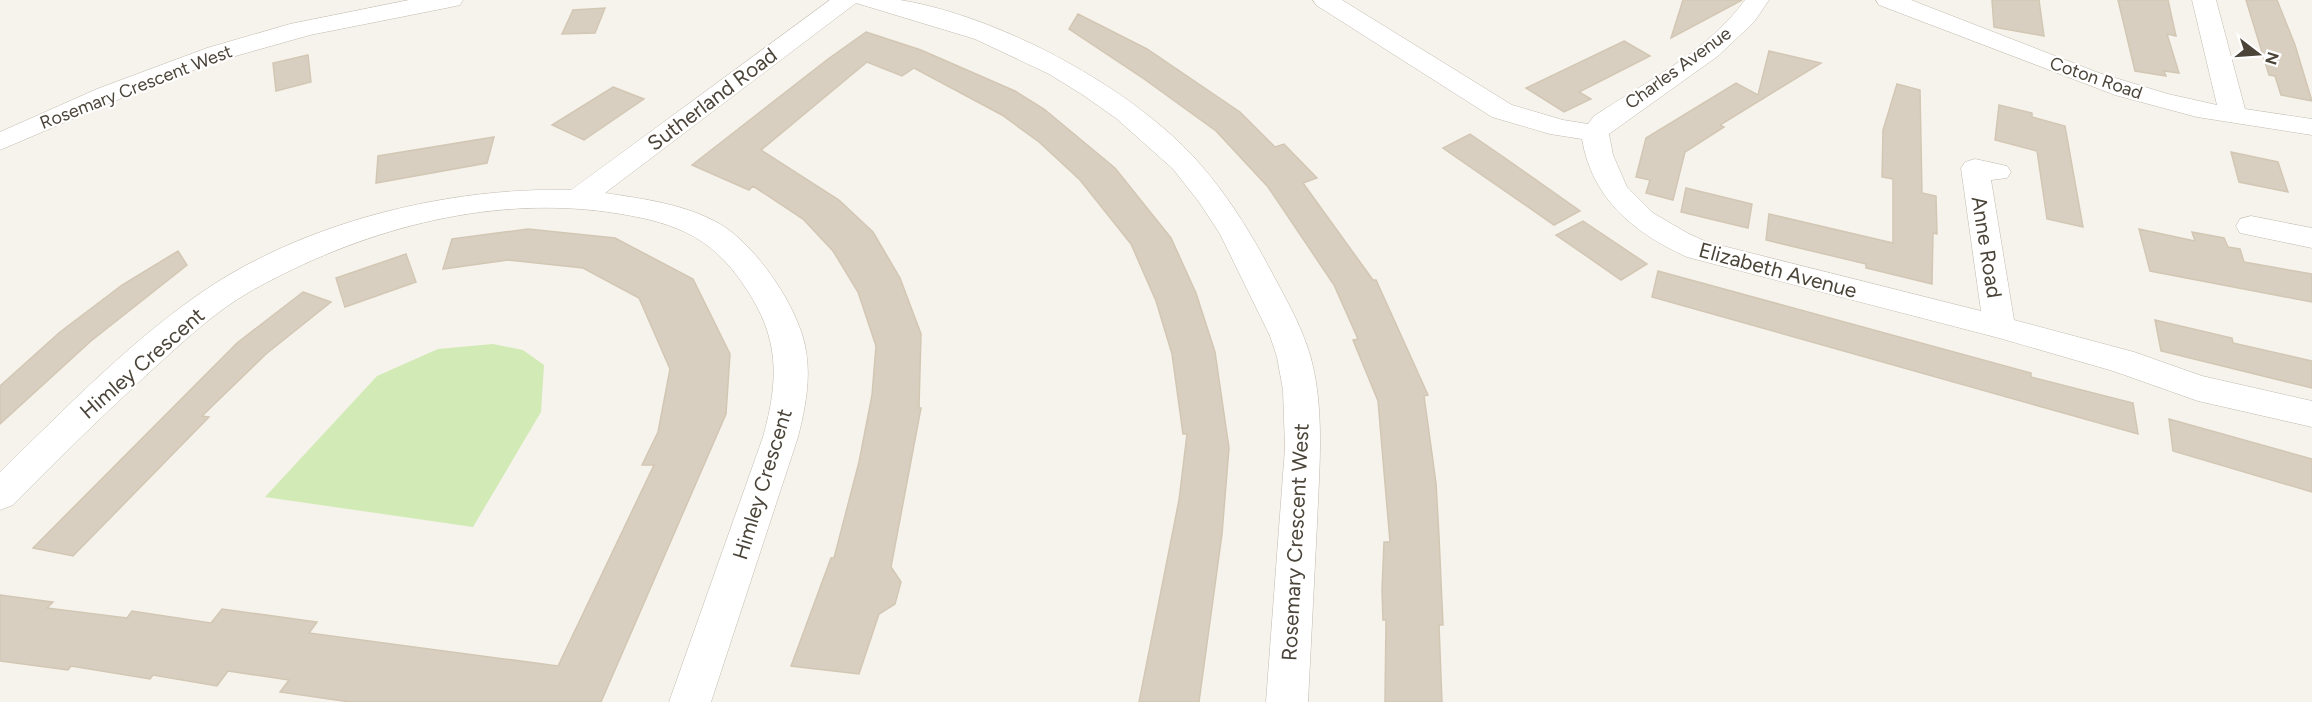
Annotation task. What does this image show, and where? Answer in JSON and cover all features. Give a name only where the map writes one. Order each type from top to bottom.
[{"type":"street","name":"Rosemary Crescent West","points":[[0,142],[121,90],[225,51],[288,32],[451,0]]},
{"type":"street","name":"Sutherland Road","points":[[578,199],[846,0]]},
{"type":"street","name":"Rosemary Crescent West","points":[[866,0],[952,23],[1010,44],[1065,71],[1110,99],[1190,170],[1240,240],[1275,309],[1295,359],[1303,448],[1287,702]]},
{"type":"street","points":[[1325,0],[1502,111],[1560,128],[1595,133]]},
{"type":"street","name":"Charles Avenue","points":[[1595,133],[1604,122],[1732,30],[1757,0]]},
{"type":"street","name":"Coton Road","points":[[1888,0],[2127,90],[2234,116],[2312,127]]},
{"type":"street","points":[[2204,0],[2234,116]]},
{"type":"street","name":"Elizabeth Avenue","points":[[1595,133],[1597,155],[1603,171],[1620,198],[1633,212],[1679,243],[1698,250],[2122,361],[2198,388],[2312,414]]},
{"type":"street","name":"Anne Road","points":[[1975,168],[1999,327]]},
{"type":"street","name":"Himley Crescent","points":[[0,495],[177,328],[238,285],[300,255],[349,236],[434,211],[478,203],[578,199],[613,202],[655,210],[684,220],[718,237],[754,274],[786,332],[790,355],[783,426],[690,702]]},
{"type":"street","points":[[2251,226],[2298,229]]},
{"type":"green space","points":[[493,344],[523,350],[544,365],[541,412],[473,527],[265,497],[377,376],[438,349]]},
{"type":"building","points":[[1683,0],[1742,0],[1671,38]]},
{"type":"building","points":[[1992,0],[2039,0],[2044,36],[1994,27]]},
{"type":"building","points":[[2118,0],[2168,0],[2176,36],[2167,34],[2179,73],[2164,71],[2166,76],[2135,71]]},
{"type":"building","points":[[2246,0],[2277,0],[2295,45],[2312,101],[2281,95],[2275,76],[2269,75]]},
{"type":"building","points":[[605,8],[595,33],[562,34],[573,10]]},
{"type":"building","points":[[1078,14],[1147,49],[1240,112],[1275,147],[1284,144],[1317,178],[1303,183],[1373,280],[1376,280],[1428,395],[1424,396],[1436,483],[1439,536],[1443,625],[1439,625],[1442,702],[1385,702],[1386,620],[1383,620],[1382,590],[1384,542],[1390,542],[1378,401],[1353,340],[1358,339],[1334,285],[1268,187],[1216,131],[1069,29]]},
{"type":"building","points":[[866,32],[921,50],[1015,91],[1044,109],[1115,168],[1171,238],[1196,293],[1215,352],[1229,448],[1222,534],[1199,702],[1139,702],[1179,500],[1187,434],[1183,434],[1172,354],[1156,301],[1131,244],[1080,180],[1039,142],[1002,115],[914,68],[902,76],[867,62],[761,150],[839,200],[873,232],[900,278],[921,334],[919,408],[921,408],[891,567],[901,582],[895,604],[879,614],[859,674],[791,666],[831,558],[834,558],[859,462],[872,395],[876,346],[858,292],[833,251],[803,219],[753,186],[749,190],[692,165]]},
{"type":"building","points":[[1624,41],[1650,56],[1579,92],[1591,99],[1564,112],[1526,88]]},
{"type":"building","points":[[1769,51],[1821,63],[1720,125],[1724,127],[1685,152],[1673,200],[1646,193],[1650,180],[1636,177],[1646,138],[1736,83],[1758,95]]},
{"type":"building","points":[[308,55],[311,82],[276,91],[273,63]]},
{"type":"building","points":[[1897,84],[1920,90],[1922,193],[1936,196],[1937,234],[1933,233],[1932,284],[1866,268],[1866,264],[1766,240],[1769,214],[1893,243],[1893,179],[1882,177],[1883,130]]},
{"type":"building","points":[[613,87],[644,99],[584,140],[552,125]]},
{"type":"building","points":[[1999,105],[2032,113],[2032,117],[2065,126],[2083,227],[2047,219],[2037,151],[1995,140]]},
{"type":"building","points":[[1470,134],[1580,211],[1554,225],[1443,148]]},
{"type":"building","points":[[494,137],[487,163],[376,183],[378,156]]},
{"type":"building","points":[[2231,152],[2278,162],[2288,192],[2239,182]]},
{"type":"building","points":[[1686,188],[1752,204],[1748,228],[1681,212]]},
{"type":"building","points":[[1583,221],[1647,264],[1621,280],[1556,235]]},
{"type":"building","points":[[528,229],[615,238],[693,279],[730,354],[726,414],[601,702],[350,702],[280,692],[289,680],[228,671],[217,686],[153,675],[150,679],[71,666],[68,670],[0,661],[0,595],[53,602],[47,608],[127,618],[132,611],[211,623],[222,609],[317,622],[309,633],[558,666],[654,465],[642,465],[658,432],[670,369],[639,298],[583,268],[508,260],[443,269],[452,239]]},
{"type":"building","points":[[2139,229],[2195,241],[2192,232],[2224,238],[2228,247],[2240,249],[2244,262],[2312,274],[2312,302],[2150,271]]},
{"type":"building","points":[[178,251],[187,265],[91,341],[0,424],[0,386],[60,332],[122,285]]},
{"type":"building","points":[[406,254],[416,282],[345,307],[336,278]]},
{"type":"building","points":[[1658,271],[2031,373],[2031,377],[2133,403],[2138,434],[1652,297]]},
{"type":"building","points":[[303,292],[331,302],[266,354],[202,416],[209,417],[73,556],[33,548],[237,343]]},
{"type":"building","points":[[2155,320],[2232,338],[2233,343],[2312,361],[2312,388],[2161,351]]},
{"type":"building","points":[[2169,419],[2312,459],[2312,492],[2173,451]]}]
